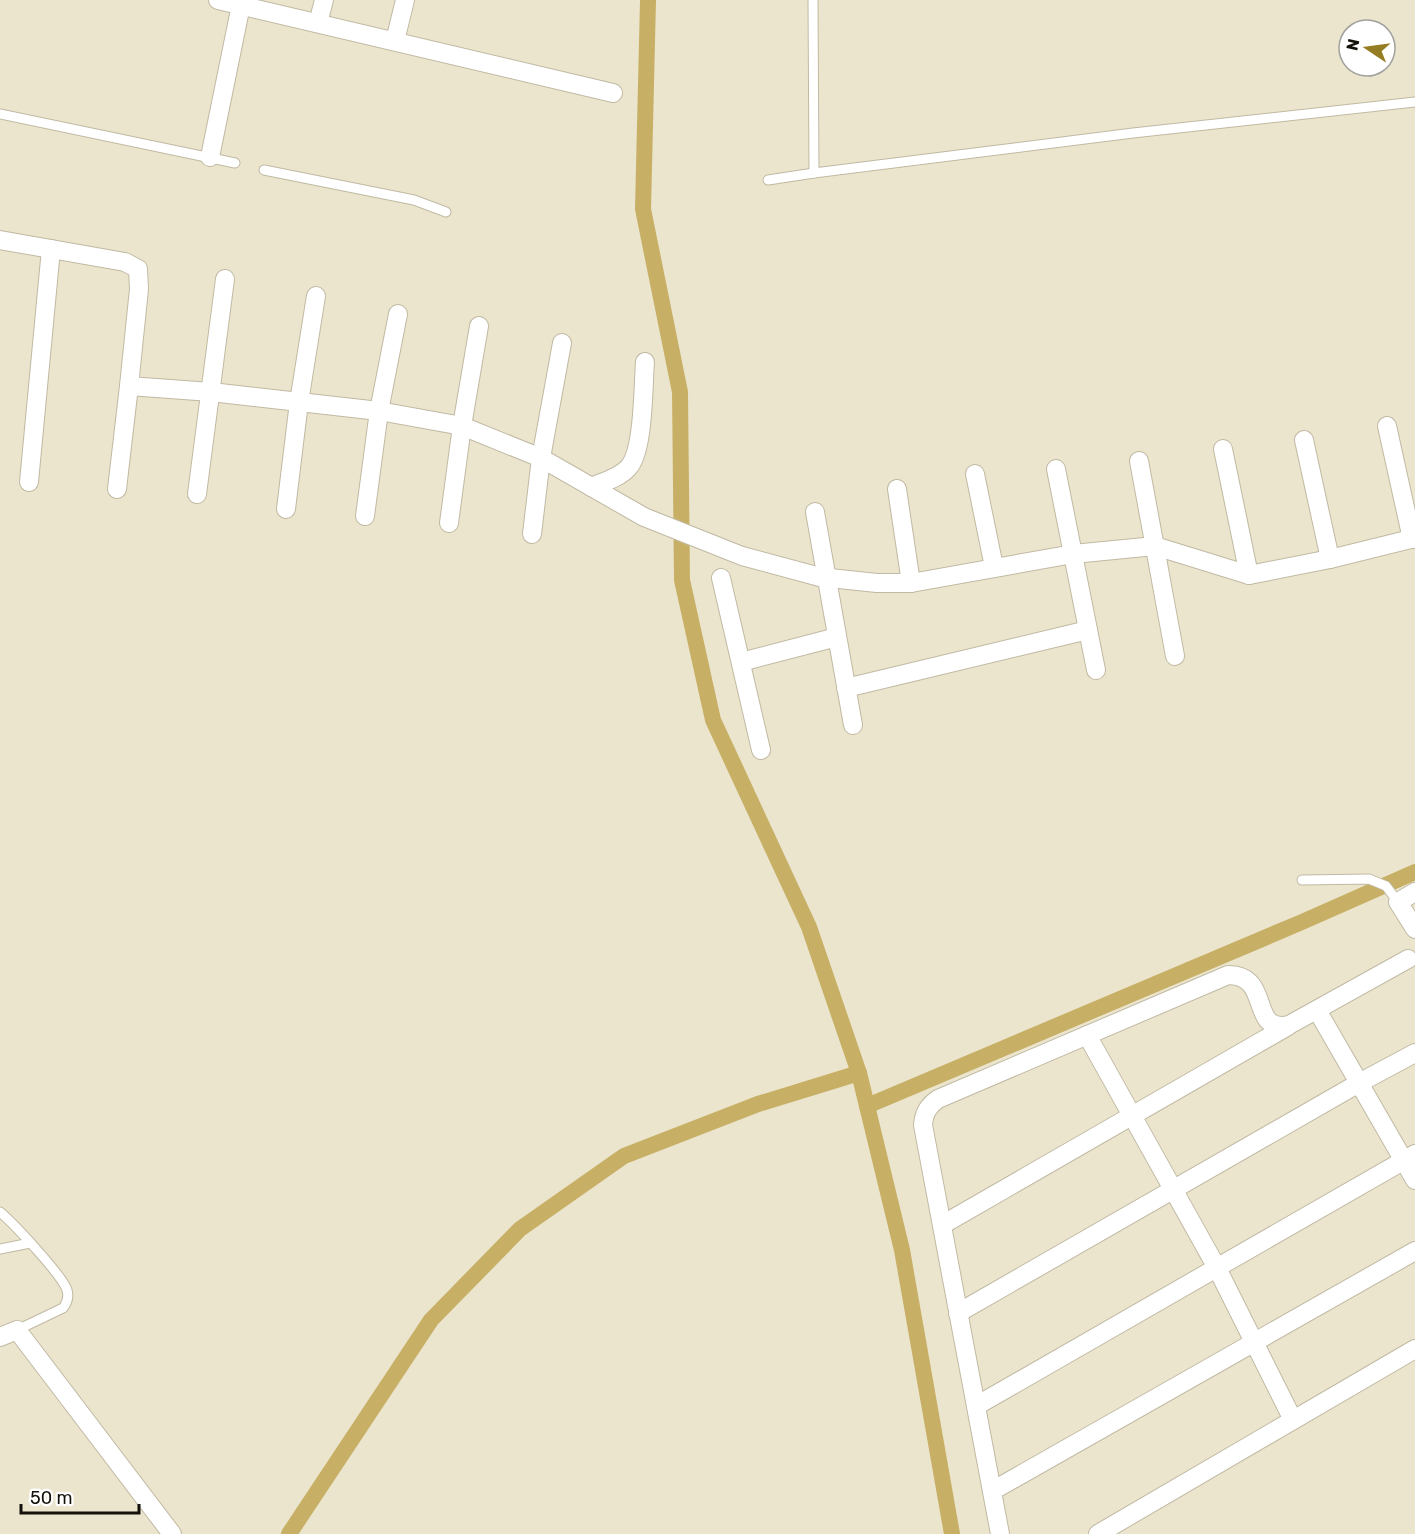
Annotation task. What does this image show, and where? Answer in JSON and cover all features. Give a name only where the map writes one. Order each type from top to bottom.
[{"type":"street","points":[[218,0],[242,3],[613,93]]},
{"type":"street","points":[[318,23],[324,0]]},
{"type":"street","points":[[395,41],[405,0]]},
{"type":"street","points":[[210,157],[242,3]]},
{"type":"street","points":[[0,240],[125,262],[138,269],[139,289],[117,489]]},
{"type":"street","points":[[29,482],[51,249]]},
{"type":"street","points":[[197,494],[225,279]]},
{"type":"street","points":[[286,509],[299,402],[316,296]]},
{"type":"street","points":[[365,516],[379,411],[398,314]]},
{"type":"street","points":[[449,523],[479,326]]},
{"type":"street","points":[[532,534],[541,458],[562,343]]},
{"type":"street","points":[[591,487],[620,475],[630,467],[637,451],[645,362]]},
{"type":"street","points":[[129,386],[211,392],[379,411],[462,426],[541,458],[644,517],[742,556],[827,578],[878,583],[910,583],[1073,554],[1155,546],[1249,575],[1330,559],[1413,538],[1387,426]]},
{"type":"street","points":[[1304,440],[1330,559]]},
{"type":"street","points":[[1223,449],[1249,575]]},
{"type":"street","points":[[1139,461],[1175,656]]},
{"type":"street","points":[[1056,469],[1096,670]]},
{"type":"street","points":[[975,474],[993,567]]},
{"type":"street","points":[[897,489],[910,583]]},
{"type":"street","points":[[815,512],[853,725]]},
{"type":"street","points":[[721,578],[761,750]]},
{"type":"street","points":[[846,688],[1088,630]]},
{"type":"street","points":[[741,662],[837,638]]},
{"type":"street","points":[[1415,892],[1398,902],[1415,929]]},
{"type":"street","points":[[942,1225],[1408,959]]},
{"type":"street","points":[[1000,1534],[923,1125],[924,1114],[930,1104],[938,1099],[1228,975],[1241,975],[1254,987],[1266,1019],[1272,1026],[1289,1025]]},
{"type":"street","points":[[1317,1010],[1359,1083],[1409,1157],[1415,1180]]},
{"type":"street","points":[[1087,1035],[1217,1268],[1293,1420]]},
{"type":"street","points":[[958,1313],[1415,1053]]},
{"type":"street","points":[[976,1406],[1409,1157]]},
{"type":"street","points":[[992,1491],[1415,1251]]},
{"type":"street","points":[[8,1334],[172,1534]]},
{"type":"street","points":[[1098,1534],[1415,1349]]},
{"type":"lane","points":[[813,0],[814,173]]},
{"type":"lane","points":[[768,180],[1122,135],[1415,102]]},
{"type":"lane","points":[[0,114],[235,163]]},
{"type":"lane","points":[[264,170],[414,200],[446,212]]},
{"type":"lane","points":[[1302,880],[1369,879],[1386,886],[1398,902]]},
{"type":"lane","points":[[2,1217],[30,1243],[67,1290],[67,1303],[63,1308],[8,1334]]},
{"type":"lane","points":[[0,1249],[30,1243]]},
{"type":"waterway","points":[[648,0],[643,209],[680,392],[682,580],[713,720],[809,927],[859,1073],[902,1250],[952,1534]]},
{"type":"waterway","points":[[867,1106],[1415,872]]},
{"type":"waterway","points":[[289,1534],[431,1320],[520,1229],[624,1156],[758,1104],[859,1073]]}]
